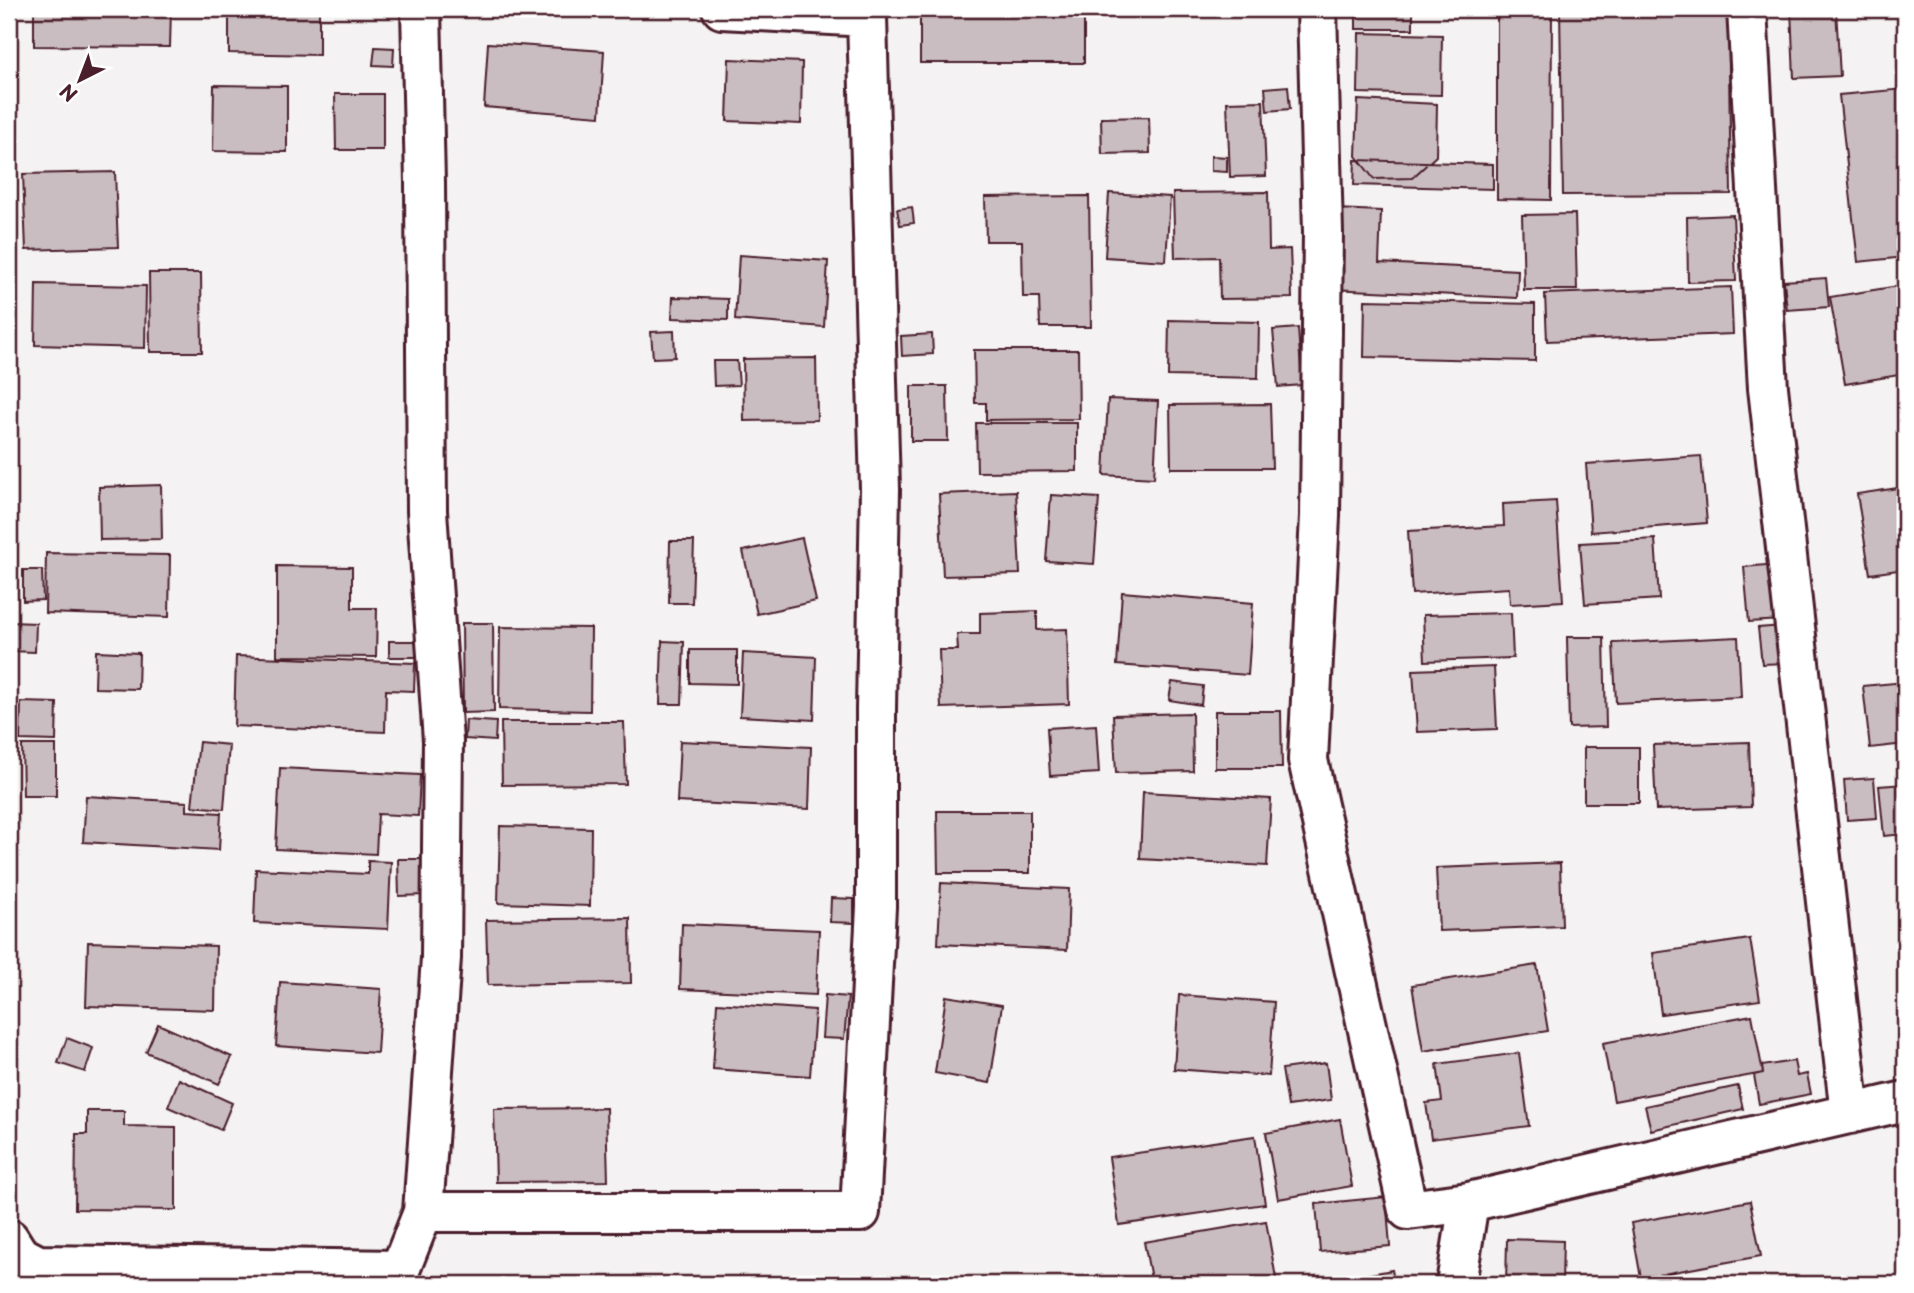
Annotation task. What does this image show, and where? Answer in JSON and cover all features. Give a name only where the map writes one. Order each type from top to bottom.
[{"type":"street","points":[[12,1250],[38,1265],[398,1277],[423,1212],[441,958],[443,741],[427,511],[421,9]]},
{"type":"street","points":[[423,1212],[860,1212],[876,907],[880,489],[867,13],[722,9]]},
{"type":"street","points":[[1317,9],[1323,232],[1320,502],[1307,760],[1408,1210],[1469,1202],[1905,1101]]},
{"type":"street","points":[[1747,9],[1768,388],[1850,1114]]},
{"type":"street","points":[[1456,1284],[1469,1202]]},
{"type":"building","points":[[34,9],[171,9],[170,47],[34,46]]},
{"type":"building","points":[[229,9],[319,9],[319,55],[229,53]]},
{"type":"building","points":[[920,9],[1084,9],[1084,63],[920,63]]},
{"type":"building","points":[[1356,9],[1413,9],[1413,29],[1356,29]]},
{"type":"building","points":[[1497,9],[1552,9],[1551,200],[1497,199]]},
{"type":"building","points":[[1560,9],[1728,9],[1731,194],[1563,195]]},
{"type":"building","points":[[1791,9],[1836,9],[1840,76],[1794,78]]},
{"type":"building","points":[[1359,33],[1442,35],[1441,95],[1358,93]]},
{"type":"building","points":[[488,43],[604,51],[600,116],[484,107]]},
{"type":"building","points":[[375,47],[394,48],[393,66],[373,65]]},
{"type":"building","points":[[729,59],[802,62],[801,124],[727,121]]},
{"type":"building","points":[[214,85],[287,86],[287,152],[213,151]]},
{"type":"building","points":[[1288,86],[1290,109],[1267,111],[1265,88]]},
{"type":"building","points":[[1905,89],[1905,257],[1858,262],[1839,95]]},
{"type":"building","points":[[335,94],[383,94],[383,150],[336,150]]},
{"type":"building","points":[[1358,100],[1437,104],[1436,156],[1412,178],[1374,179],[1356,156]]},
{"type":"building","points":[[1263,101],[1266,176],[1230,177],[1227,102]]},
{"type":"building","points":[[1149,117],[1150,153],[1102,154],[1101,118]]},
{"type":"building","points":[[1211,156],[1227,157],[1227,172],[1211,171]]},
{"type":"building","points":[[1355,160],[1493,164],[1493,189],[1354,185]]},
{"type":"building","points":[[115,172],[118,247],[26,250],[23,174]]},
{"type":"building","points":[[1268,192],[1269,250],[1290,249],[1292,298],[1220,299],[1219,257],[1175,258],[1173,193]]},
{"type":"building","points":[[1109,193],[1170,197],[1166,261],[1105,257]]},
{"type":"building","points":[[1089,196],[1091,327],[1040,327],[1039,297],[1023,297],[1022,241],[986,241],[985,197]]},
{"type":"building","points":[[912,207],[914,223],[900,225],[897,209]]},
{"type":"building","points":[[1335,209],[1381,211],[1379,263],[1518,270],[1517,298],[1332,289]]},
{"type":"building","points":[[1575,214],[1577,290],[1524,290],[1522,215]]},
{"type":"building","points":[[1733,215],[1736,281],[1688,282],[1687,217]]},
{"type":"building","points":[[739,255],[828,261],[824,327],[735,320]]},
{"type":"building","points":[[149,273],[201,273],[202,352],[150,352]]},
{"type":"building","points":[[1826,278],[1829,307],[1787,310],[1784,281]]},
{"type":"building","points":[[36,284],[146,286],[145,348],[35,345]]},
{"type":"building","points":[[1905,285],[1905,374],[1845,384],[1830,297]]},
{"type":"building","points":[[1731,287],[1733,334],[1547,341],[1545,294]]},
{"type":"building","points":[[673,297],[728,299],[728,320],[672,318]]},
{"type":"building","points":[[1365,300],[1535,304],[1535,361],[1364,357]]},
{"type":"building","points":[[1169,320],[1259,322],[1258,378],[1168,376]]},
{"type":"building","points":[[1298,328],[1302,385],[1278,387],[1273,330]]},
{"type":"building","points":[[674,331],[675,357],[653,358],[651,332]]},
{"type":"building","points":[[932,334],[933,354],[902,356],[901,336]]},
{"type":"building","points":[[974,350],[1078,350],[1079,419],[986,420],[986,403],[975,403]]},
{"type":"building","points":[[816,358],[817,420],[744,421],[743,359]]},
{"type":"building","points":[[713,361],[737,361],[739,385],[714,386]]},
{"type":"building","points":[[911,386],[947,386],[948,441],[911,441]]},
{"type":"building","points":[[1108,399],[1158,401],[1154,478],[1104,475]]},
{"type":"building","points":[[1270,404],[1272,468],[1171,468],[1170,405]]},
{"type":"building","points":[[976,423],[1077,423],[1077,471],[977,472]]},
{"type":"building","points":[[1701,456],[1707,523],[1591,532],[1586,464]]},
{"type":"building","points":[[161,485],[162,539],[100,540],[99,487]]},
{"type":"building","points":[[1905,487],[1905,569],[1870,574],[1857,494]]},
{"type":"building","points":[[1016,491],[1020,574],[943,576],[939,494]]},
{"type":"building","points":[[1051,495],[1099,498],[1094,564],[1046,561]]},
{"type":"building","points":[[1556,501],[1563,601],[1510,604],[1509,588],[1412,594],[1408,531],[1504,526],[1503,504]]},
{"type":"building","points":[[802,538],[816,601],[757,614],[743,551]]},
{"type":"building","points":[[1655,539],[1659,599],[1585,604],[1580,543]]},
{"type":"building","points":[[670,541],[694,541],[692,603],[669,603]]},
{"type":"building","points":[[46,553],[170,555],[169,617],[45,613]]},
{"type":"building","points":[[1777,564],[1782,620],[1749,622],[1744,567]]},
{"type":"building","points":[[277,566],[352,567],[352,608],[377,608],[376,657],[277,656]]},
{"type":"building","points":[[23,570],[42,570],[43,600],[23,601]]},
{"type":"building","points":[[1122,592],[1253,603],[1248,675],[1117,665]]},
{"type":"building","points":[[1037,611],[1037,630],[1067,629],[1069,704],[941,708],[939,650],[958,650],[957,634],[980,634],[980,613]]},
{"type":"building","points":[[1511,613],[1513,658],[1425,661],[1423,615]]},
{"type":"building","points":[[10,622],[36,623],[35,652],[9,651]]},
{"type":"building","points":[[462,623],[493,623],[494,712],[463,713]]},
{"type":"building","points":[[1783,626],[1786,663],[1762,664],[1758,628]]},
{"type":"building","points":[[500,627],[591,628],[590,711],[499,709]]},
{"type":"building","points":[[1567,637],[1604,637],[1606,727],[1569,728]]},
{"type":"building","points":[[1738,637],[1741,697],[1616,703],[1613,643]]},
{"type":"building","points":[[389,641],[416,641],[416,657],[389,657]]},
{"type":"building","points":[[662,641],[684,642],[682,704],[660,704]]},
{"type":"building","points":[[690,650],[737,650],[737,684],[690,683]]},
{"type":"building","points":[[96,651],[139,653],[138,689],[95,688]]},
{"type":"building","points":[[743,653],[816,657],[814,720],[740,716]]},
{"type":"building","points":[[236,656],[415,663],[414,691],[386,690],[385,732],[234,726]]},
{"type":"building","points":[[1494,667],[1497,729],[1417,732],[1413,670]]},
{"type":"building","points":[[1172,682],[1203,686],[1201,705],[1169,700]]},
{"type":"building","points":[[1905,682],[1905,744],[1870,748],[1863,686]]},
{"type":"building","points":[[21,702],[57,703],[56,741],[20,740]]},
{"type":"building","points":[[1215,711],[1281,711],[1282,768],[1215,768]]},
{"type":"building","points":[[1192,713],[1193,771],[1116,773],[1113,715]]},
{"type":"building","points":[[466,720],[496,722],[495,741],[465,739]]},
{"type":"building","points":[[501,722],[624,722],[626,784],[502,785]]},
{"type":"building","points":[[1096,725],[1099,773],[1050,776],[1047,728]]},
{"type":"building","points":[[680,741],[811,747],[809,809],[677,802]]},
{"type":"building","points":[[199,742],[229,745],[224,809],[192,806]]},
{"type":"building","points":[[1749,742],[1751,807],[1656,810],[1653,745]]},
{"type":"building","points":[[22,745],[56,745],[56,796],[23,796]]},
{"type":"building","points":[[1584,747],[1639,747],[1639,803],[1584,803]]},
{"type":"building","points":[[280,768],[420,775],[418,816],[378,814],[376,854],[276,849]]},
{"type":"building","points":[[1874,778],[1877,818],[1847,820],[1844,780]]},
{"type":"building","points":[[1905,784],[1905,834],[1884,836],[1879,786]]},
{"type":"building","points":[[1143,792],[1271,799],[1267,866],[1140,859]]},
{"type":"building","points":[[86,796],[187,802],[187,811],[221,813],[219,850],[83,842]]},
{"type":"building","points":[[937,811],[1030,811],[1030,873],[938,873]]},
{"type":"building","points":[[500,826],[591,828],[590,906],[498,903]]},
{"type":"building","points":[[398,859],[424,859],[425,895],[399,896]]},
{"type":"building","points":[[368,861],[391,862],[388,929],[254,923],[256,869],[368,874]]},
{"type":"building","points":[[1560,863],[1562,926],[1439,931],[1436,868]]},
{"type":"building","points":[[941,883],[1069,889],[1067,950],[938,944]]},
{"type":"building","points":[[831,898],[854,899],[854,923],[830,922]]},
{"type":"building","points":[[630,918],[631,983],[488,985],[486,920]]},
{"type":"building","points":[[682,924],[819,930],[816,995],[680,989]]},
{"type":"building","points":[[1750,939],[1760,1000],[1661,1014],[1653,953]]},
{"type":"building","points":[[88,942],[216,946],[215,1010],[86,1006]]},
{"type":"building","points":[[1537,965],[1548,1031],[1423,1051],[1412,985]]},
{"type":"building","points":[[280,982],[381,989],[377,1053],[276,1046]]},
{"type":"building","points":[[825,995],[848,997],[844,1039],[822,1038]]},
{"type":"building","points":[[1179,995],[1274,1002],[1269,1076],[1174,1069]]},
{"type":"building","points":[[946,996],[1002,1005],[990,1083],[935,1073]]},
{"type":"building","points":[[717,1003],[815,1010],[810,1076],[713,1069]]},
{"type":"building","points":[[1752,1015],[1763,1073],[1614,1101],[1603,1043]]},
{"type":"building","points":[[158,1024],[232,1057],[219,1084],[146,1052]]},
{"type":"building","points":[[67,1038],[93,1048],[85,1072],[58,1063]]},
{"type":"building","points":[[1519,1053],[1529,1126],[1431,1139],[1426,1103],[1442,1101],[1437,1064]]},
{"type":"building","points":[[1794,1061],[1797,1076],[1807,1074],[1811,1094],[1759,1104],[1754,1075],[1763,1073],[1762,1066]]},
{"type":"building","points":[[1326,1063],[1331,1100],[1288,1106],[1282,1069]]},
{"type":"building","points":[[179,1079],[232,1103],[221,1130],[168,1107]]},
{"type":"building","points":[[1738,1086],[1743,1109],[1651,1130],[1645,1106]]},
{"type":"building","points":[[606,1108],[608,1181],[496,1182],[494,1109]]},
{"type":"building","points":[[87,1111],[124,1111],[124,1126],[176,1127],[176,1210],[75,1209],[76,1134],[87,1134]]},
{"type":"building","points":[[1340,1119],[1352,1186],[1278,1199],[1266,1133]]},
{"type":"building","points":[[1255,1136],[1265,1204],[1119,1225],[1109,1157]]},
{"type":"building","points":[[1386,1197],[1390,1246],[1320,1252],[1316,1204]]},
{"type":"building","points":[[1750,1201],[1761,1256],[1641,1278],[1631,1223]]},
{"type":"building","points":[[1266,1221],[1277,1284],[1152,1284],[1144,1242]]},
{"type":"building","points":[[1507,1239],[1563,1241],[1562,1284],[1506,1284]]},
{"type":"building","points":[[1392,1270],[1395,1284],[1318,1284]]}]
